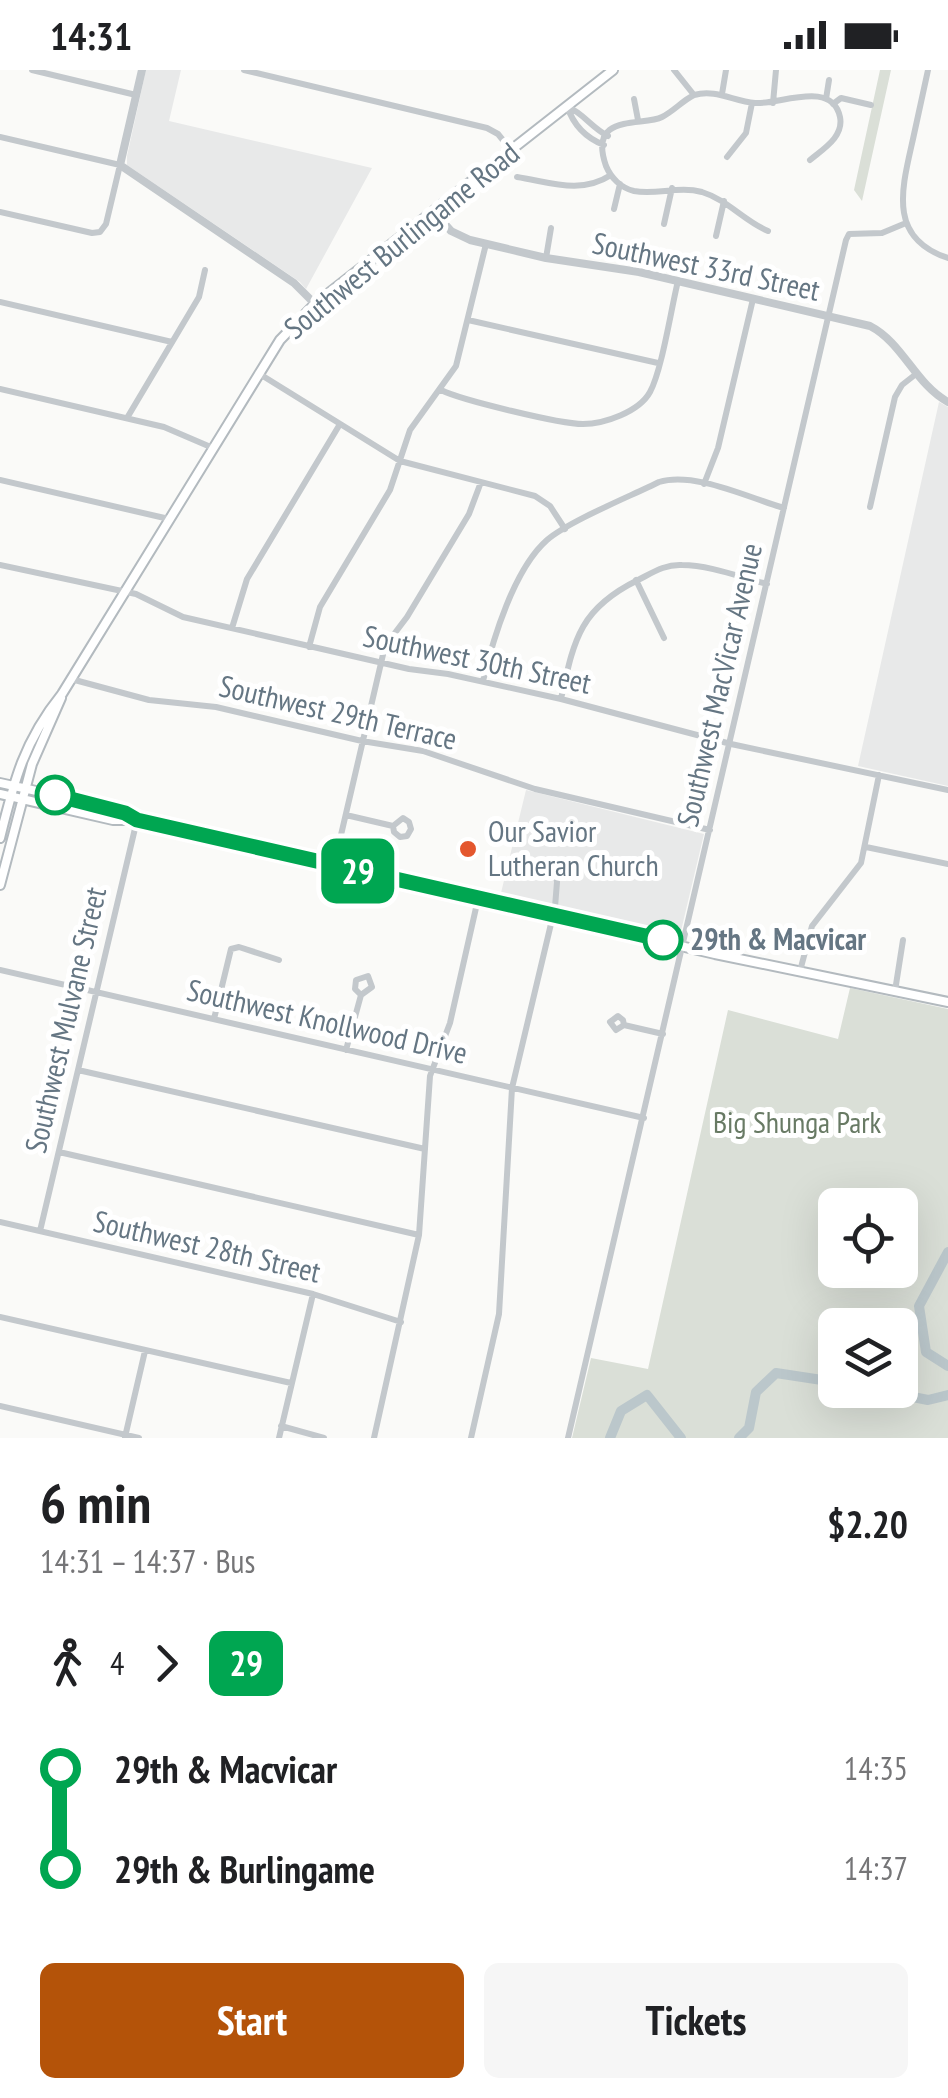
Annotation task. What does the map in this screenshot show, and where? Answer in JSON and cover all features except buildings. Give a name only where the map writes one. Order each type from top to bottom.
[{"type":"main road","name":"Southwest Burlingame Road","points":[[0,838],[5,795],[32,736],[62,694],[280,340],[315,304],[614,70]]},
{"type":"main road","name":"Southwest Burlingame Road","points":[[0,885],[24,787],[62,694]]},
{"type":"main road","points":[[0,782],[95,804],[137,820],[334,866],[948,1002]]},
{"type":"main road","points":[[5,795],[113,820],[137,820]]},
{"type":"street","points":[[32,70],[136,95]]},
{"type":"street","points":[[0,212],[92,233],[102,230],[142,70]]},
{"type":"street","points":[[244,70],[487,128],[498,134],[511,150]]},
{"type":"street","points":[[674,70],[694,95]]},
{"type":"street","points":[[722,94],[726,70]]},
{"type":"street","points":[[773,102],[776,70]]},
{"type":"street","points":[[928,70],[902,189],[906,224],[923,246],[948,258]]},
{"type":"street","points":[[826,99],[829,80]]},
{"type":"street","points":[[768,231],[724,201],[694,190],[638,191],[620,184],[611,176],[605,161],[608,136],[620,124],[661,118],[694,95],[722,94],[752,103],[798,96],[826,99],[840,116],[838,134],[810,160]]},
{"type":"street","points":[[833,104],[841,98],[871,105]]},
{"type":"street","points":[[634,99],[638,120]]},
{"type":"street","points":[[727,158],[746,132],[752,103]]},
{"type":"street","points":[[567,106],[608,136]]},
{"type":"street","points":[[567,106],[584,134],[604,145]]},
{"type":"street","points":[[0,137],[120,165],[294,283],[315,304]]},
{"type":"street","points":[[517,178],[572,188],[611,176]]},
{"type":"street","points":[[614,209],[620,184]]},
{"type":"street","points":[[664,224],[672,188]]},
{"type":"street","points":[[716,236],[724,201]]},
{"type":"street","name":"Southwest 33rd Street","points":[[434,212],[456,234],[486,244],[678,281],[877,330],[930,390],[948,402]]},
{"type":"street","name":"Southwest MacVicar Avenue","points":[[568,1438],[849,234],[882,233],[906,224]]},
{"type":"street","points":[[546,258],[551,228]]},
{"type":"street","points":[[309,647],[320,608],[382,506],[410,430],[456,366],[486,244]]},
{"type":"street","points":[[127,418],[199,298],[205,270]]},
{"type":"street","points":[[441,390],[575,424],[593,423],[643,402],[652,386],[678,281]]},
{"type":"street","points":[[704,484],[715,458],[754,299]]},
{"type":"street","points":[[0,302],[172,342]]},
{"type":"street","points":[[468,320],[658,363]]},
{"type":"street","points":[[258,373],[400,461],[535,496],[550,506],[565,529]]},
{"type":"street","points":[[870,507],[895,397],[916,374]]},
{"type":"street","points":[[0,389],[178,431],[213,448]]},
{"type":"street","points":[[232,628],[246,579],[340,424]]},
{"type":"street","points":[[483,682],[499,622],[514,591],[543,544],[565,529],[659,482],[678,478],[784,508]]},
{"type":"street","points":[[0,480],[169,520]]},
{"type":"street","points":[[334,866],[386,642],[407,616],[470,514],[480,482]]},
{"type":"street","name":"Southwest 30th Street","points":[[0,564],[136,594],[183,617],[561,699],[730,744],[948,790]]},
{"type":"street","points":[[561,699],[570,654],[591,614],[608,596],[636,580],[658,569],[683,564],[767,584]]},
{"type":"street","points":[[636,580],[664,638]]},
{"type":"street","name":"Southwest 29th Terrace","points":[[71,679],[148,700],[207,705],[423,751],[535,788],[710,830]]},
{"type":"street","points":[[800,971],[812,926],[856,872],[866,847],[879,775]]},
{"type":"street","points":[[346,815],[393,826]]},
{"type":"street","name":"Southwest Mulvane Street","points":[[40,1232],[137,820]]},
{"type":"street","points":[[866,847],[948,864]]},
{"type":"street","points":[[471,1438],[499,1314],[512,1088],[553,916],[558,887],[554,860]]},
{"type":"street","points":[[374,1438],[419,1235],[431,1070],[450,1022],[478,898]]},
{"type":"street","points":[[896,991],[903,940]]},
{"type":"street","points":[[214,1019],[231,949],[239,947],[279,960]]},
{"type":"street","name":"Southwest Knollwood Drive","points":[[0,970],[644,1118]]},
{"type":"street","points":[[346,1050],[360,995]]},
{"type":"street","points":[[624,1025],[663,1034]]},
{"type":"street","points":[[78,1070],[426,1149]]},
{"type":"street","points":[[58,1152],[419,1235]]},
{"type":"street","name":"Southwest 28th Street","points":[[0,1222],[313,1294],[402,1322]]},
{"type":"street","points":[[279,1438],[313,1294]]},
{"type":"street","points":[[0,1317],[292,1384]]},
{"type":"street","points":[[125,1436],[145,1351]]},
{"type":"street","points":[[0,1406],[139,1438]]},
{"type":"street","points":[[282,1426],[324,1438]]},
{"type":"shaded area","points":[[146,70],[181,70],[169,121],[372,168],[306,289],[127,165]]},
{"type":"shaded area","points":[[939,402],[948,407],[948,786],[858,766]]},
{"type":"shaded area","points":[[526,790],[704,834],[680,935],[500,897]]},
{"type":"green space","points":[[880,70],[891,70],[862,201],[854,190]]},
{"type":"green space","name":"Big Shunga Park","points":[[850,988],[948,1009],[948,1438],[572,1438],[591,1358],[648,1369],[728,1010],[838,1039]]},
{"type":"waterway","points":[[948,1252],[919,1306],[926,1352],[948,1366]]},
{"type":"waterway","points":[[739,1438],[749,1428],[756,1392],[776,1373],[818,1379]]},
{"type":"waterway","points":[[610,1438],[621,1411],[647,1395],[681,1438]]},
{"type":"waterway","points":[[918,1398],[948,1395]]},
{"type":"bus line","name":"29","points":[[55,795],[125,813],[137,820],[663,940]]},
{"type":"place","name":"Our Savior Lutheran Church","points":[[468,849]]},
{"type":"place","name":"29th & Macvicar","points":[[663,940]]}]
